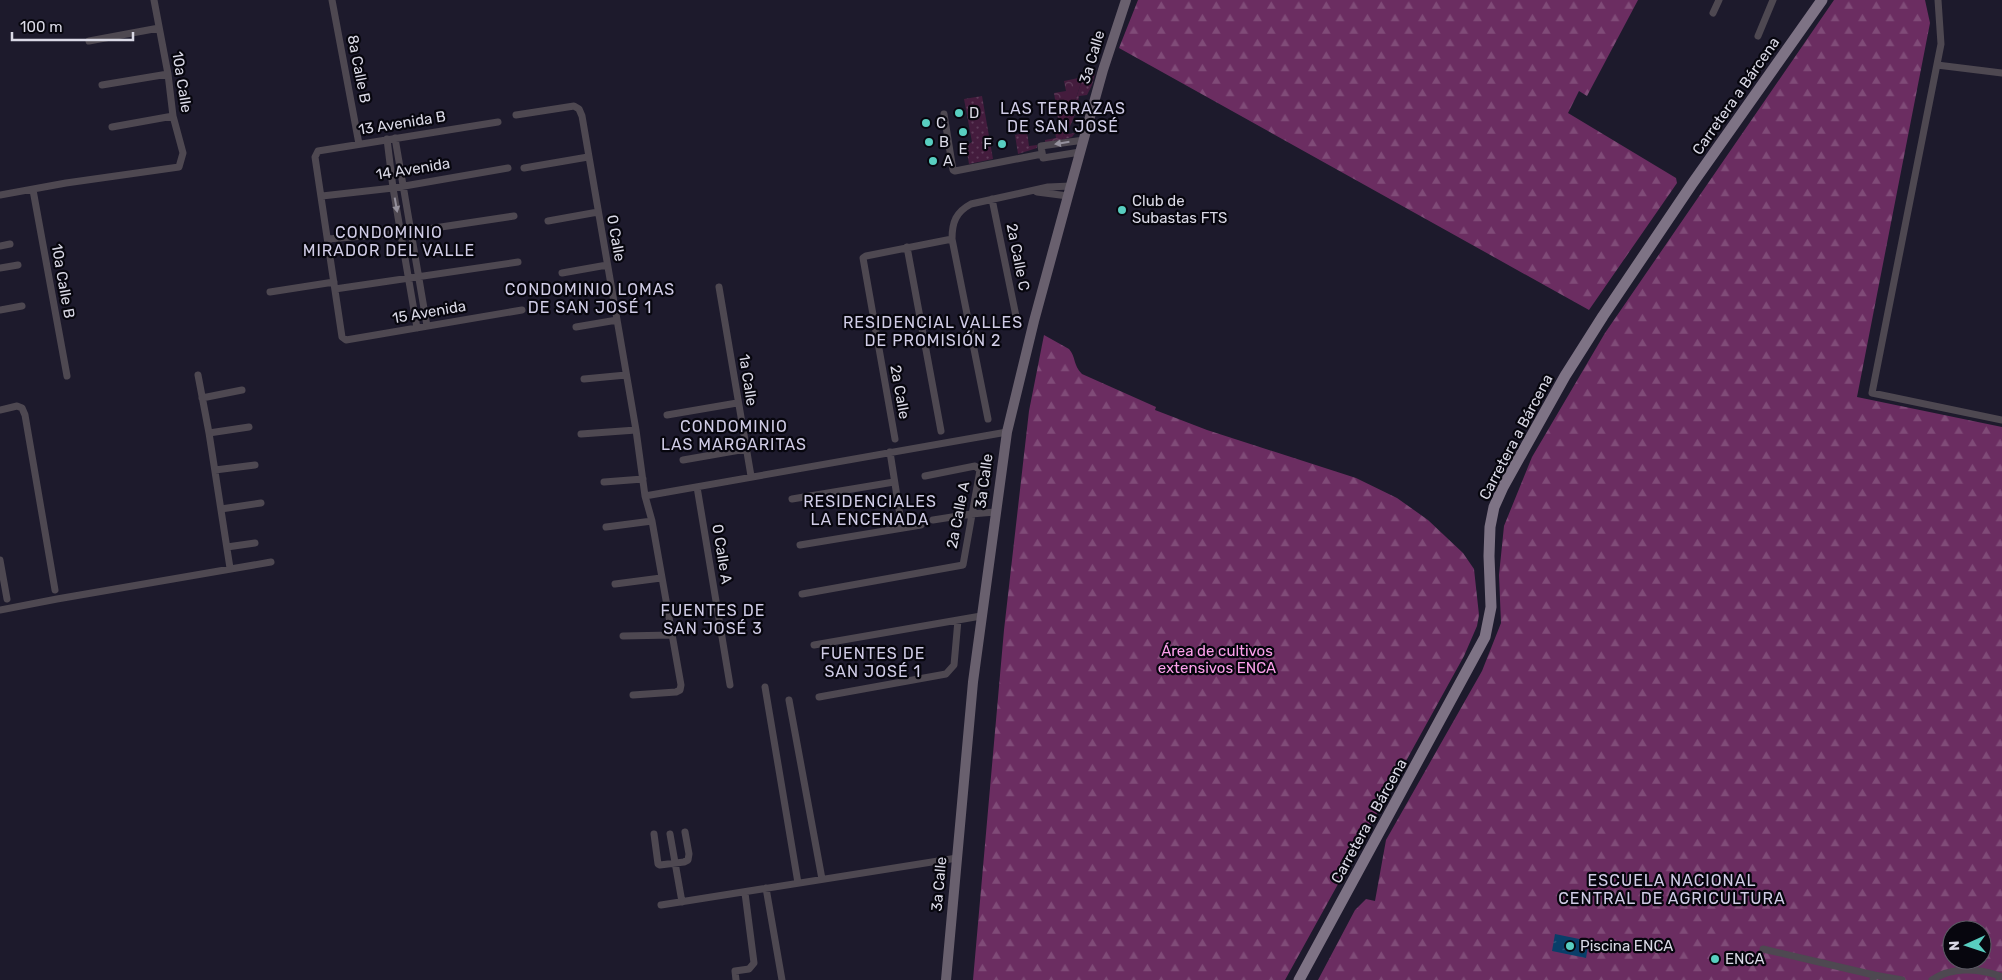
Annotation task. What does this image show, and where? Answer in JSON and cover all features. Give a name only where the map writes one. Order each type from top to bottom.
[{"type":"main road","name":"3a Calle","points":[[946,980],[972,692],[994,512],[1007,432],[1034,321],[1080,152],[1104,67],[1126,0]]},
{"type":"main road","name":"Carretera a Bárcena","points":[[1299,980],[1473,663],[1485,637],[1491,606],[1490,527],[1494,507],[1503,487],[1565,376],[1603,316],[1692,184],[1822,0]]},
{"type":"street","name":"10a Calle","points":[[33,190],[66,183],[179,167],[183,153],[173,116],[168,74],[154,0]]},
{"type":"street","name":"8a Calle B","points":[[332,0],[359,144]]},
{"type":"street","points":[[1713,13],[1719,0]]},
{"type":"street","points":[[1758,36],[1774,0]]},
{"type":"street","points":[[1938,0],[1941,44],[1872,393],[2002,420]]},
{"type":"street","points":[[89,41],[159,28]]},
{"type":"street","points":[[1937,65],[2002,72]]},
{"type":"street","points":[[102,84],[168,74]]},
{"type":"street","name":"0 Calle","points":[[516,115],[574,106],[579,109],[582,116],[636,430],[645,496],[652,521],[681,685],[680,690],[676,692],[633,695]]},
{"type":"street","points":[[944,114],[953,170],[955,171],[1043,156],[1080,152]]},
{"type":"street","points":[[112,127],[173,116]]},
{"type":"street","name":"13 Avenida B","points":[[322,196],[315,157],[318,151],[498,122]]},
{"type":"street","points":[[395,138],[427,326]]},
{"type":"street","points":[[387,139],[393,188],[417,328]]},
{"type":"street","points":[[1043,156],[1041,146],[1084,140]]},
{"type":"street","points":[[524,168],[588,156]]},
{"type":"street","name":"14 Avenida","points":[[322,196],[393,188],[403,184],[508,168]]},
{"type":"street","points":[[0,195],[33,190]]},
{"type":"street","name":"10a Calle B","points":[[33,190],[67,376]]},
{"type":"street","points":[[988,419],[952,239],[952,227],[956,215],[971,204],[992,199],[1032,191],[1070,191]]},
{"type":"street","points":[[322,196],[334,286]]},
{"type":"street","name":"2a Calle C","points":[[992,199],[1017,321]]},
{"type":"street","points":[[548,221],[598,212]]},
{"type":"street","points":[[328,239],[401,233],[514,216]]},
{"type":"street","points":[[941,431],[907,247],[952,239]]},
{"type":"street","points":[[0,246],[10,244]]},
{"type":"street","name":"2a Calle","points":[[894,439],[863,258],[907,247]]},
{"type":"street","points":[[270,292],[409,279],[518,262]]},
{"type":"street","points":[[0,268],[18,265]]},
{"type":"street","points":[[562,273],[607,265]]},
{"type":"street","name":"15 Avenida","points":[[334,286],[342,337],[346,340],[522,310]]},
{"type":"street","name":"1a Calle","points":[[719,287],[737,403],[751,476]]},
{"type":"street","points":[[0,310],[22,306]]},
{"type":"street","points":[[576,327],[617,320]]},
{"type":"street","points":[[198,375],[230,568]]},
{"type":"street","points":[[584,379],[626,375]]},
{"type":"street","points":[[202,398],[242,390]]},
{"type":"street","points":[[667,415],[737,403]]},
{"type":"street","points":[[0,410],[17,406],[22,408],[25,415],[55,590]]},
{"type":"street","points":[[209,433],[250,427]]},
{"type":"street","points":[[581,434],[636,430]]},
{"type":"street","points":[[645,496],[1007,432]]},
{"type":"street","points":[[684,460],[746,449]]},
{"type":"street","points":[[890,452],[902,528]]},
{"type":"street","points":[[215,470],[255,465]]},
{"type":"street","name":"2a Calle A","points":[[802,594],[962,565],[980,470],[975,466],[925,476]]},
{"type":"street","points":[[604,482],[644,479]]},
{"type":"street","points":[[792,499],[894,482]]},
{"type":"street","name":"0 Calle A","points":[[697,487],[730,684]]},
{"type":"street","points":[[221,509],[260,503]]},
{"type":"street","points":[[933,520],[994,512]]},
{"type":"street","points":[[606,527],[652,521]]},
{"type":"street","points":[[800,545],[922,525]]},
{"type":"street","points":[[227,547],[255,543]]},
{"type":"street","points":[[0,560],[7,599]]},
{"type":"street","points":[[0,610],[271,562]]},
{"type":"street","points":[[615,584],[661,578]]},
{"type":"street","points":[[814,645],[981,616]]},
{"type":"street","points":[[819,697],[946,674],[954,665],[958,620]]},
{"type":"street","points":[[623,636],[672,635]]},
{"type":"street","points":[[765,687],[798,883]]},
{"type":"street","points":[[789,700],[822,879]]},
{"type":"street","points":[[654,834],[658,864],[675,863],[688,860],[685,832]]},
{"type":"street","points":[[670,834],[682,902]]},
{"type":"street","points":[[661,905],[957,858]]},
{"type":"street","points":[[766,888],[782,980]]},
{"type":"street","points":[[736,980],[735,971],[748,968],[754,963],[745,893]]},
{"type":"street","points":[[1763,949],[1873,978],[1902,980]]},
{"type":"street","points":[[1932,980],[1952,970],[1967,970],[1997,975],[2000,976],[1999,980]]},
{"type":"green space","points":[[1138,0],[1638,0],[1587,96],[1579,91],[1568,113],[1676,178],[1677,183],[1589,310],[1119,48]]},
{"type":"green space","points":[[1834,0],[1925,0],[1930,23],[1857,397],[2002,427],[2002,980],[1318,980],[1355,910],[1366,899],[1375,901],[1386,840],[1482,671],[1501,623],[1499,575],[1504,526],[1532,457],[1605,333]]},
{"type":"green space","points":[[1095,73],[1087,95],[1079,96],[1077,110],[1068,131],[1068,134],[1075,133],[1072,137],[1062,140],[1083,77]]},
{"type":"green space","points":[[1083,77],[1062,140],[1045,143],[1045,140],[1056,138],[1055,132],[1060,131],[1054,93],[1066,91],[1064,81]]},
{"type":"green space","points":[[982,96],[993,159],[969,164],[966,146],[972,142],[964,99]]},
{"type":"green space","points":[[1027,132],[1029,146],[1037,145],[1037,148],[1018,154],[1015,135]]},
{"type":"green space","name":"Área de cultivos extensivos ENCA","points":[[1044,335],[1069,349],[1082,374],[1156,407],[1155,410],[1207,430],[1356,478],[1397,498],[1428,520],[1463,553],[1474,569],[1479,615],[1477,626],[1464,656],[1285,980],[973,980],[1004,630],[1029,411]]},
{"type":"water","name":"Piscina ENCA","points":[[1555,934],[1589,941],[1586,958],[1552,951]]},
{"type":"place","name":"D","points":[[959,113]]},
{"type":"place","name":"C","points":[[926,123]]},
{"type":"place","name":"E","points":[[963,132]]},
{"type":"place","name":"B","points":[[929,142]]},
{"type":"place","name":"F","points":[[1002,144]]},
{"type":"place","name":"A","points":[[933,161]]},
{"type":"place","name":"Club de Subastas FTS","points":[[1122,210]]},
{"type":"place","name":"Piscina ENCA","points":[[1570,946]]},
{"type":"place","name":"ENCA","points":[[1715,959]]},
{"type":"district","name":"LAS TERRAZAS DE SAN JOSÉ","points":[[1063,117]]},
{"type":"district","name":"CONDOMINIO MIRADOR DEL VALLE","points":[[389,241]]},
{"type":"district","name":"CONDOMINIO LOMAS DE SAN JOSÉ 1","points":[[590,298]]},
{"type":"district","name":"RESIDENCIAL VALLES DE PROMISIÓN 2","points":[[933,331]]},
{"type":"district","name":"CONDOMINIO LAS MARGARITAS","points":[[734,435]]},
{"type":"district","name":"RESIDENCIALES LA ENCENADA","points":[[870,510]]},
{"type":"district","name":"FUENTES DE SAN JOSÉ 3","points":[[713,619]]},
{"type":"district","name":"FUENTES DE SAN JOSÉ 1","points":[[873,662]]},
{"type":"district","name":"ESCUELA NACIONAL CENTRAL DE AGRICULTURA","points":[[1672,889]]}]
